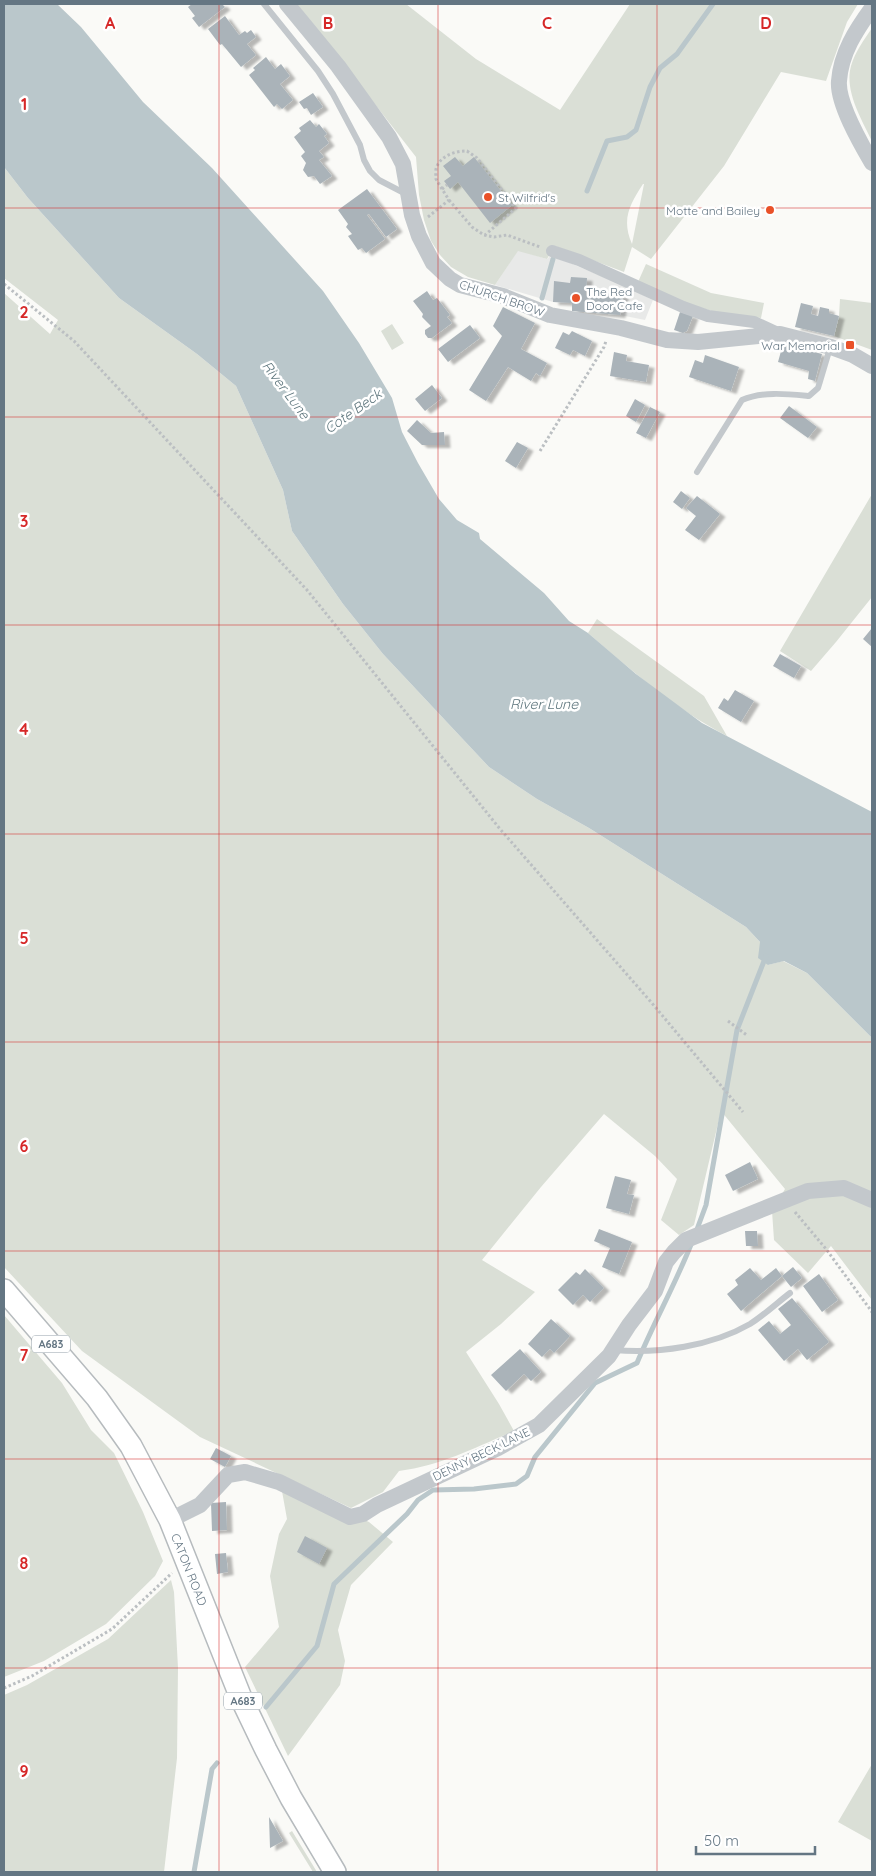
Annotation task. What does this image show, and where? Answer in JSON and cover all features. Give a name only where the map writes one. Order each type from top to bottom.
[{"type":"highway","name":"CATON ROAD","points":[[4,1290],[97,1398],[131,1446],[170,1520],[241,1698],[291,1798],[335,1872]]},
{"type":"street","name":"CHURCH BROW","points":[[287,4],[338,66],[389,137],[403,164],[415,226],[426,252],[433,263],[450,279],[460,285],[503,296],[550,315],[610,326],[650,336],[698,342],[780,334],[831,347],[853,355],[872,366]]},
{"type":"street","points":[[872,8],[845,52],[838,83],[846,112],[872,163]]},
{"type":"street","points":[[552,251],[580,260],[683,307],[708,316],[754,322],[780,334]]},
{"type":"street","name":"DENNY BECK LANE","points":[[170,1520],[200,1505],[228,1476],[245,1472],[279,1482],[350,1517],[363,1514],[377,1505],[498,1448],[539,1425],[609,1356],[621,1350],[629,1325],[655,1291],[666,1262],[686,1240],[808,1191],[844,1188],[872,1200]]},
{"type":"lane","points":[[264,4],[328,86],[360,145],[364,160],[370,171],[379,180],[410,196]]},
{"type":"lane","points":[[696,472],[742,400],[751,396],[809,396],[814,393],[818,388],[831,347]]},
{"type":"lane","points":[[621,1350],[681,1348],[720,1339],[751,1323],[790,1293]]},
{"type":"path","points":[[485,235],[516,208],[477,158],[467,151],[452,153],[437,166],[436,179],[449,200],[472,227],[485,235],[494,237],[507,235],[552,251]]},
{"type":"path","points":[[442,189],[447,185]]},
{"type":"path","points":[[427,218],[449,200]]},
{"type":"path","points":[[4,284],[74,340],[307,590],[500,829],[651,1002],[743,1112]]},
{"type":"path","points":[[540,452],[604,347],[610,326]]},
{"type":"path","points":[[728,1021],[748,1036]]},
{"type":"path","points":[[784,1200],[826,1249],[872,1312]]},
{"type":"path","points":[[4,1688],[32,1676],[112,1629],[185,1561]]},
{"type":"shaded area","points":[[297,4],[406,4],[476,59],[560,110],[630,4],[858,4],[847,22],[826,81],[781,72],[724,166],[651,259],[632,247],[624,272],[555,246],[547,259],[518,251],[495,285],[468,277],[451,267],[431,241],[419,195],[416,157]],"holes":[[[644,184],[632,244],[627,227],[628,212],[634,198]]]},
{"type":"shaded area","points":[[872,28],[872,141],[855,105],[849,76],[855,56]]},
{"type":"shaded area","points":[[4,167],[28,198],[119,298],[197,354],[236,386],[283,490],[292,531],[343,604],[383,654],[489,767],[537,799],[589,828],[746,927],[760,942],[768,965],[783,961],[807,973],[872,1038],[872,1300],[831,1246],[808,1273],[774,1240],[772,1211],[785,1189],[721,1111],[694,1225],[679,1235],[661,1220],[677,1179],[655,1156],[604,1114],[541,1187],[482,1260],[535,1292],[501,1324],[466,1352],[514,1431],[444,1460],[399,1471],[383,1492],[351,1508],[200,1437],[82,1351],[4,1267],[4,293],[50,334],[58,320],[4,278]]},
{"type":"shaded area","points":[[518,250],[547,259],[551,255],[653,300],[645,320],[620,315],[572,311],[572,303],[553,302],[495,285]]},
{"type":"shaded area","points":[[646,264],[711,293],[764,303],[761,318],[722,314],[688,304],[638,282]]},
{"type":"shaded area","points":[[840,299],[872,303],[872,350],[834,336],[839,316]]},
{"type":"shaded area","points":[[392,324],[404,343],[392,350],[381,331]]},
{"type":"shaded area","points":[[872,494],[872,597],[811,671],[780,651]]},
{"type":"shaded area","points":[[597,619],[704,696],[727,736],[689,714],[637,675],[588,633]]},
{"type":"shaded area","points":[[4,1315],[62,1383],[91,1430],[114,1453],[143,1512],[163,1561],[155,1576],[106,1624],[44,1661],[4,1677]]},
{"type":"shaded area","points":[[280,1480],[369,1522],[393,1542],[351,1585],[338,1630],[345,1661],[340,1685],[288,1756],[245,1667],[279,1627],[270,1576],[279,1534],[287,1519]]},
{"type":"shaded area","points":[[171,1580],[174,1592],[178,1668],[177,1758],[164,1872],[4,1872],[4,1695],[27,1685],[108,1639]]},
{"type":"shaded area","points":[[872,1764],[872,1841],[838,1822]]},
{"type":"shaded area","points":[[292,1831],[317,1872],[313,1872],[289,1833]]},
{"type":"water","name":"River Lune","points":[[4,4],[57,4],[81,27],[143,102],[212,168],[323,291],[359,343],[392,398],[402,432],[418,463],[439,499],[457,520],[479,533],[480,539],[544,593],[569,621],[588,633],[636,674],[702,723],[872,812],[872,1038],[807,973],[784,961],[768,965],[758,958],[760,942],[746,927],[589,828],[537,799],[489,767],[383,654],[343,604],[292,531],[283,490],[236,386],[197,354],[119,298],[28,198],[4,167]]},
{"type":"building","points":[[192,4],[222,4],[225,7],[199,27],[192,18],[195,16],[188,7]]},
{"type":"building","points":[[225,16],[239,35],[251,30],[256,37],[247,44],[256,55],[241,67],[208,29]]},
{"type":"building","points":[[266,57],[275,69],[281,64],[290,76],[280,84],[293,100],[282,109],[277,104],[274,107],[249,75],[255,70],[253,68]]},
{"type":"building","points":[[313,93],[323,107],[311,115],[307,108],[304,109],[299,102]]},
{"type":"building","points":[[310,120],[316,127],[319,124],[327,134],[324,136],[329,143],[319,151],[324,157],[319,160],[332,176],[320,184],[314,176],[308,177],[303,170],[306,163],[301,156],[305,152],[294,137],[301,131],[299,128]]},
{"type":"building","name":"St Wilfrid's","points":[[455,157],[463,166],[474,157],[512,205],[490,223],[458,182],[450,189],[444,181],[451,176],[443,166]]},
{"type":"building","points":[[367,189],[397,229],[386,237],[369,214],[367,215],[385,239],[366,253],[362,248],[358,250],[348,236],[352,234],[346,227],[348,224],[338,210]]},
{"type":"building","points":[[571,277],[587,278],[586,295],[604,296],[604,293],[623,295],[620,315],[572,311],[572,303],[553,302],[554,281],[570,283]]},
{"type":"building","points":[[427,291],[433,300],[437,298],[450,315],[447,317],[452,323],[432,338],[428,338],[425,334],[425,330],[431,326],[422,317],[423,314],[413,301]]},
{"type":"building","points":[[801,303],[813,306],[811,314],[818,316],[820,307],[829,309],[829,313],[839,316],[834,336],[795,327]]},
{"type":"building","points":[[503,307],[535,323],[521,349],[547,363],[540,376],[536,373],[531,381],[508,367],[486,401],[469,390],[502,336],[493,326]]},
{"type":"building","points":[[680,312],[693,316],[687,331],[683,333],[674,330]]},
{"type":"building","points":[[470,325],[480,338],[448,362],[438,349]]},
{"type":"building","points":[[572,331],[592,341],[585,356],[573,350],[570,355],[555,348],[563,332],[569,335]]},
{"type":"building","points":[[783,344],[822,354],[815,381],[808,379],[809,371],[778,362]]},
{"type":"building","points":[[614,352],[627,355],[626,361],[649,365],[646,382],[610,376]]},
{"type":"building","points":[[705,355],[739,367],[731,391],[689,377],[695,360],[703,363]]},
{"type":"building","points":[[432,385],[442,398],[425,411],[415,399]]},
{"type":"building","points":[[635,399],[645,405],[636,422],[626,416]]},
{"type":"building","points":[[789,406],[817,427],[808,438],[780,418]]},
{"type":"building","points":[[650,407],[660,412],[646,438],[636,433]]},
{"type":"building","points":[[417,420],[431,433],[444,432],[445,445],[422,445],[407,431]]},
{"type":"building","points":[[517,442],[528,448],[516,468],[505,461]]},
{"type":"building","points":[[681,491],[690,498],[682,509],[673,502]]},
{"type":"building","points":[[697,496],[720,514],[699,540],[685,530],[696,516],[686,508]]},
{"type":"building","points":[[872,628],[872,647],[863,639]]},
{"type":"building","points":[[780,654],[801,666],[794,678],[773,666]]},
{"type":"building","points":[[735,690],[754,701],[741,722],[718,708],[724,698],[728,701]]},
{"type":"building","points":[[750,1162],[758,1179],[733,1191],[725,1175]]},
{"type":"building","points":[[615,1176],[631,1180],[627,1194],[634,1195],[629,1214],[606,1208]]},
{"type":"building","points":[[599,1229],[632,1242],[619,1274],[602,1267],[610,1248],[594,1241]]},
{"type":"building","points":[[745,1231],[757,1231],[758,1246],[746,1246]]},
{"type":"building","points":[[793,1267],[802,1278],[791,1287],[782,1276]]},
{"type":"building","points":[[750,1268],[761,1280],[776,1268],[782,1276],[741,1311],[727,1294],[738,1285],[735,1280]]},
{"type":"building","points":[[585,1269],[604,1288],[590,1302],[583,1295],[573,1305],[558,1290],[576,1272],[580,1275]]},
{"type":"building","points":[[819,1274],[838,1300],[822,1312],[803,1286]]},
{"type":"building","points":[[792,1298],[829,1342],[807,1360],[798,1349],[784,1361],[758,1330],[769,1321],[780,1334],[791,1325],[778,1309]]},
{"type":"building","points":[[551,1319],[570,1336],[554,1353],[550,1349],[542,1357],[528,1344]]},
{"type":"building","points":[[520,1349],[541,1372],[531,1381],[524,1374],[506,1391],[491,1375]]},
{"type":"building","points":[[216,1448],[231,1456],[225,1467],[210,1459]]},
{"type":"building","points":[[226,1502],[227,1530],[212,1531],[211,1503]]},
{"type":"building","points":[[305,1536],[327,1548],[319,1564],[297,1552]]},
{"type":"building","points":[[226,1553],[228,1572],[217,1574],[215,1554]]},
{"type":"building","points":[[269,1817],[283,1841],[270,1848]]},
{"type":"waterway","name":"Cote Beck","points":[[587,191],[607,141],[627,137],[636,130],[650,87],[660,68],[677,54],[713,4]]},
{"type":"waterway","name":"Cote Beck","points":[[542,298],[553,259]]},
{"type":"waterway","points":[[696,1232],[706,1205],[737,1030],[766,956]]},
{"type":"waterway","points":[[266,1707],[317,1646],[334,1584],[407,1514],[418,1500],[433,1490],[474,1489],[516,1484],[527,1476],[535,1457],[595,1383],[637,1363],[692,1242]]},
{"type":"waterway","points":[[194,1872],[212,1769],[217,1763]]},
{"type":"place","name":"St Wilfrid's","points":[[488,197]]},
{"type":"place","name":"Motte and Bailey","points":[[770,210]]},
{"type":"place","name":"The Red Door Cafe","points":[[576,298]]},
{"type":"place","name":"War Memorial","points":[[850,345]]}]
